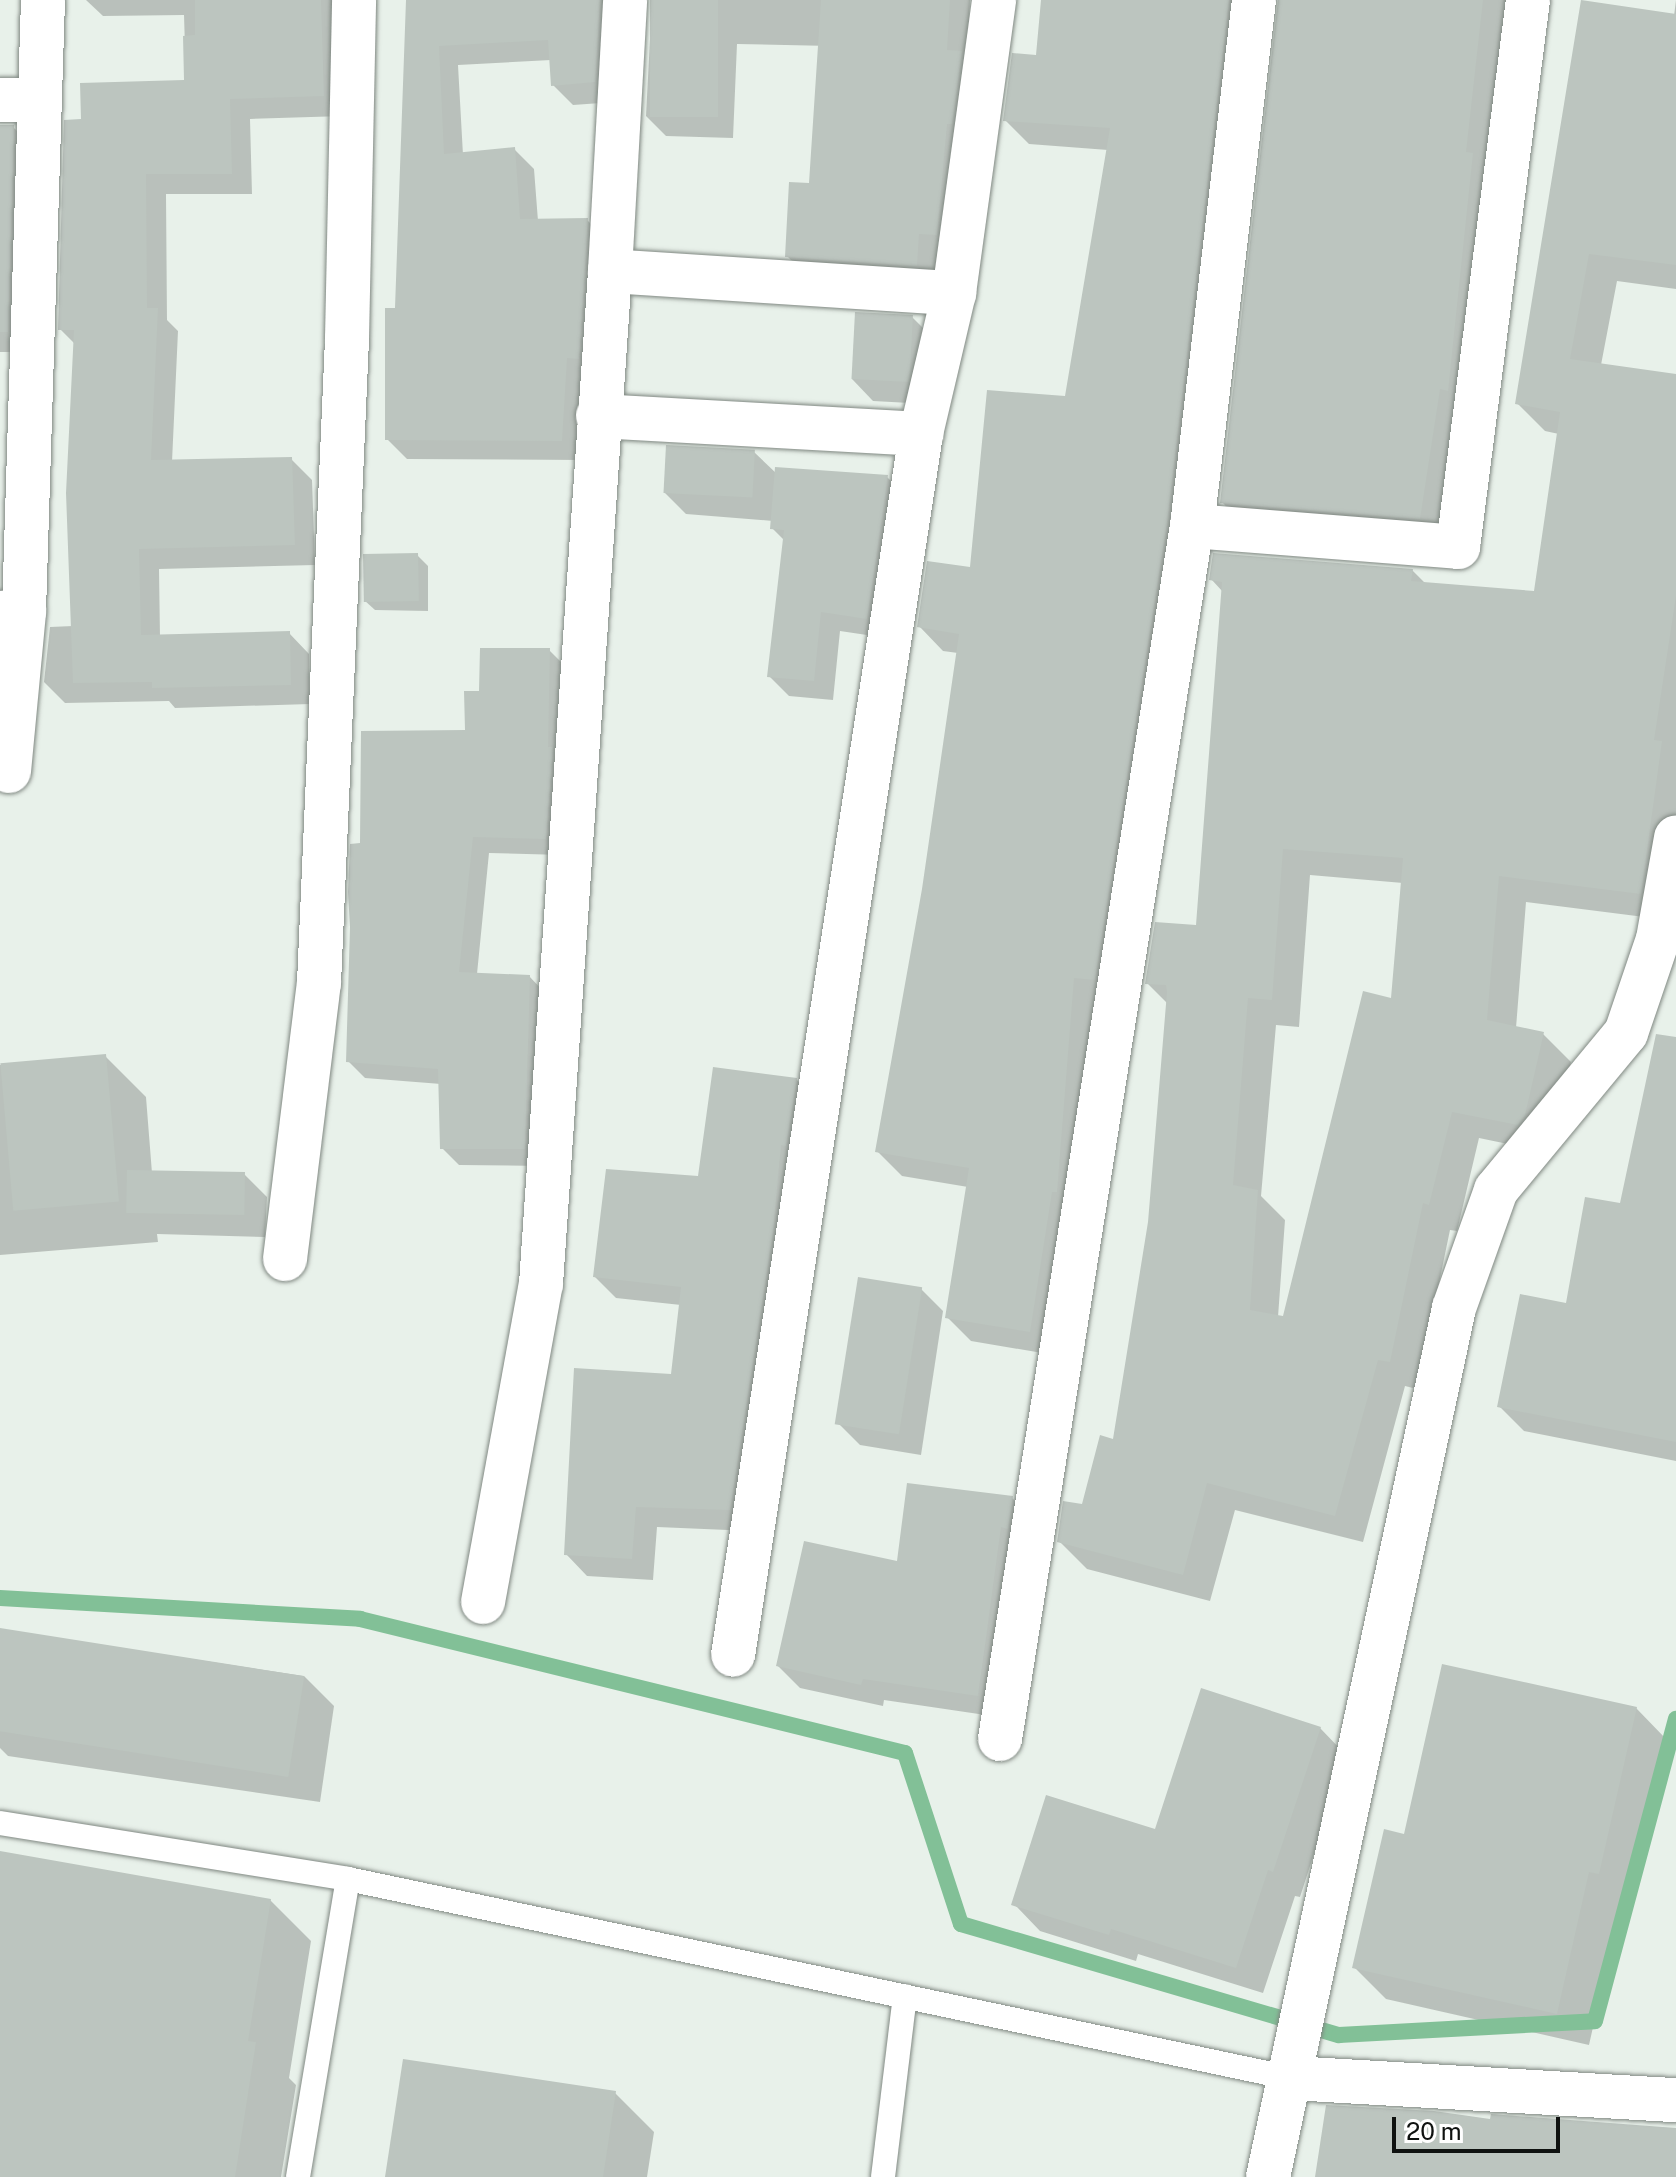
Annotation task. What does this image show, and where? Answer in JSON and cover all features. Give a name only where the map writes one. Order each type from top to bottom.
[{"type":"street","points":[[9,771],[19,100],[43,0]]},
{"type":"street","points":[[285,1259],[319,983],[347,339],[354,0]]},
{"type":"street","points":[[483,1602],[541,1284],[610,271],[625,0]]},
{"type":"street","points":[[733,1655],[921,434],[954,293],[994,0]]},
{"type":"street","points":[[1000,1739],[1192,526],[1254,0]]},
{"type":"street","points":[[1192,526],[1458,547],[1528,0]]},
{"type":"street","points":[[610,271],[954,293]]},
{"type":"street","points":[[598,416],[921,434]]},
{"type":"street","points":[[1268,2177],[1454,1308],[1496,1190],[1626,1033],[1658,939],[1676,838]]},
{"type":"street","points":[[1294,2064],[1676,2100]]},
{"type":"lane","points":[[0,1823],[348,1879],[905,1996],[1294,2064]]},
{"type":"lane","points":[[298,2177],[348,1879]]},
{"type":"lane","points":[[883,2177],[905,1996]]},
{"type":"building","points":[[195,0],[321,0],[324,96],[230,99],[232,174],[146,174],[147,308],[158,308],[151,460],[292,457],[295,545],[139,549],[141,635],[290,631],[291,685],[152,688],[152,682],[73,683],[66,493],[74,330],[58,330],[64,120],[81,119],[80,83],[184,80],[183,36],[195,35]]},
{"type":"building","points":[[406,0],[600,0],[595,82],[551,86],[548,40],[439,46],[444,154],[515,147],[520,219],[588,218],[579,359],[567,358],[562,441],[385,440],[385,308],[395,308]]},
{"type":"building","points":[[650,0],[718,0],[718,117],[650,117]]},
{"type":"building","points":[[821,0],[950,0],[947,50],[962,51],[952,124],[947,124],[937,235],[919,234],[917,266],[785,257],[789,182],[809,183]]},
{"type":"building","points":[[1041,0],[1229,0],[1167,523],[1095,980],[1074,978],[1057,1192],[1052,1192],[1030,1332],[945,1318],[969,1168],[875,1152],[922,889],[959,634],[917,627],[927,561],[970,567],[987,390],[1065,396],[1110,128],[1003,121],[1012,53],[1036,55]]},
{"type":"building","points":[[1278,0],[1483,0],[1466,152],[1473,153],[1448,391],[1440,389],[1420,519],[1220,503]]},
{"type":"building","points":[[1581,0],[1676,14],[1676,265],[1589,254],[1570,359],[1676,374],[1676,596],[1654,740],[1662,741],[1641,894],[1499,876],[1487,1020],[1544,1032],[1525,1115],[1518,1125],[1452,1112],[1429,1205],[1423,1203],[1390,1362],[1378,1360],[1335,1516],[1207,1483],[1183,1575],[1057,1542],[1063,1501],[1082,1504],[1100,1435],[1113,1439],[1148,1222],[1167,992],[1166,985],[1145,984],[1155,922],[1196,925],[1222,582],[1209,580],[1213,553],[1413,569],[1411,581],[1534,591],[1560,412],[1515,404]],"holes":[[[1283,849],[1403,858],[1391,998],[1363,991],[1283,1316],[1250,1310],[1258,1190],[1233,1185],[1248,998],[1272,1000]]]},
{"type":"building","points":[[0,125],[14,125],[8,332],[0,332]]},
{"type":"building","points":[[855,312],[913,315],[909,382],[851,379]]},
{"type":"building","points":[[666,445],[755,450],[752,498],[663,493]]},
{"type":"building","points":[[775,467],[888,475],[867,619],[821,612],[814,681],[767,677],[784,530],[770,529]]},
{"type":"building","points":[[418,553],[419,601],[364,602],[363,554]]},
{"type":"building","points":[[480,648],[550,648],[548,747],[553,747],[546,839],[473,837],[459,972],[530,975],[525,1149],[440,1149],[438,1069],[346,1062],[350,844],[360,843],[361,731],[465,730],[464,691],[479,691]]},
{"type":"building","points":[[1656,1034],[1676,1037],[1676,1442],[1497,1407],[1520,1294],[1566,1303],[1585,1197],[1620,1203]]},
{"type":"building","points":[[106,1054],[119,1201],[13,1211],[0,1063]]},
{"type":"building","points":[[713,1067],[797,1078],[786,1146],[781,1145],[773,1232],[730,1510],[636,1507],[632,1559],[564,1555],[574,1368],[671,1374],[681,1287],[593,1277],[606,1169],[698,1176]]},
{"type":"building","points":[[127,1170],[245,1172],[244,1215],[126,1213]]},
{"type":"building","points":[[858,1277],[922,1287],[899,1434],[835,1424]]},
{"type":"building","points":[[907,1483],[1013,1496],[1008,1529],[1001,1527],[978,1696],[863,1679],[861,1685],[776,1666],[804,1541],[897,1561]]},
{"type":"building","points":[[0,1628],[304,1676],[288,1777],[0,1731]]},
{"type":"building","points":[[1442,1664],[1637,1707],[1599,1874],[1589,1872],[1557,2014],[1352,1968],[1384,1829],[1404,1834]]},
{"type":"building","points":[[1201,1688],[1321,1727],[1273,1872],[1268,1870],[1236,1968],[1111,1929],[1109,1935],[1011,1905],[1046,1795],[1155,1829]]},
{"type":"building","points":[[0,1851],[271,1899],[248,2041],[256,2042],[235,2177],[0,2177]]},
{"type":"building","points":[[403,2059],[616,2091],[603,2177],[385,2177]]},
{"type":"building","points":[[1326,2105],[1434,2111],[1490,2119],[1491,2114],[1676,2128],[1676,2177],[1315,2177]]},
{"type":"waterway","points":[[0,1598],[360,1619],[905,1753],[961,1924],[1339,2035],[1595,2021],[1676,1719]]}]
